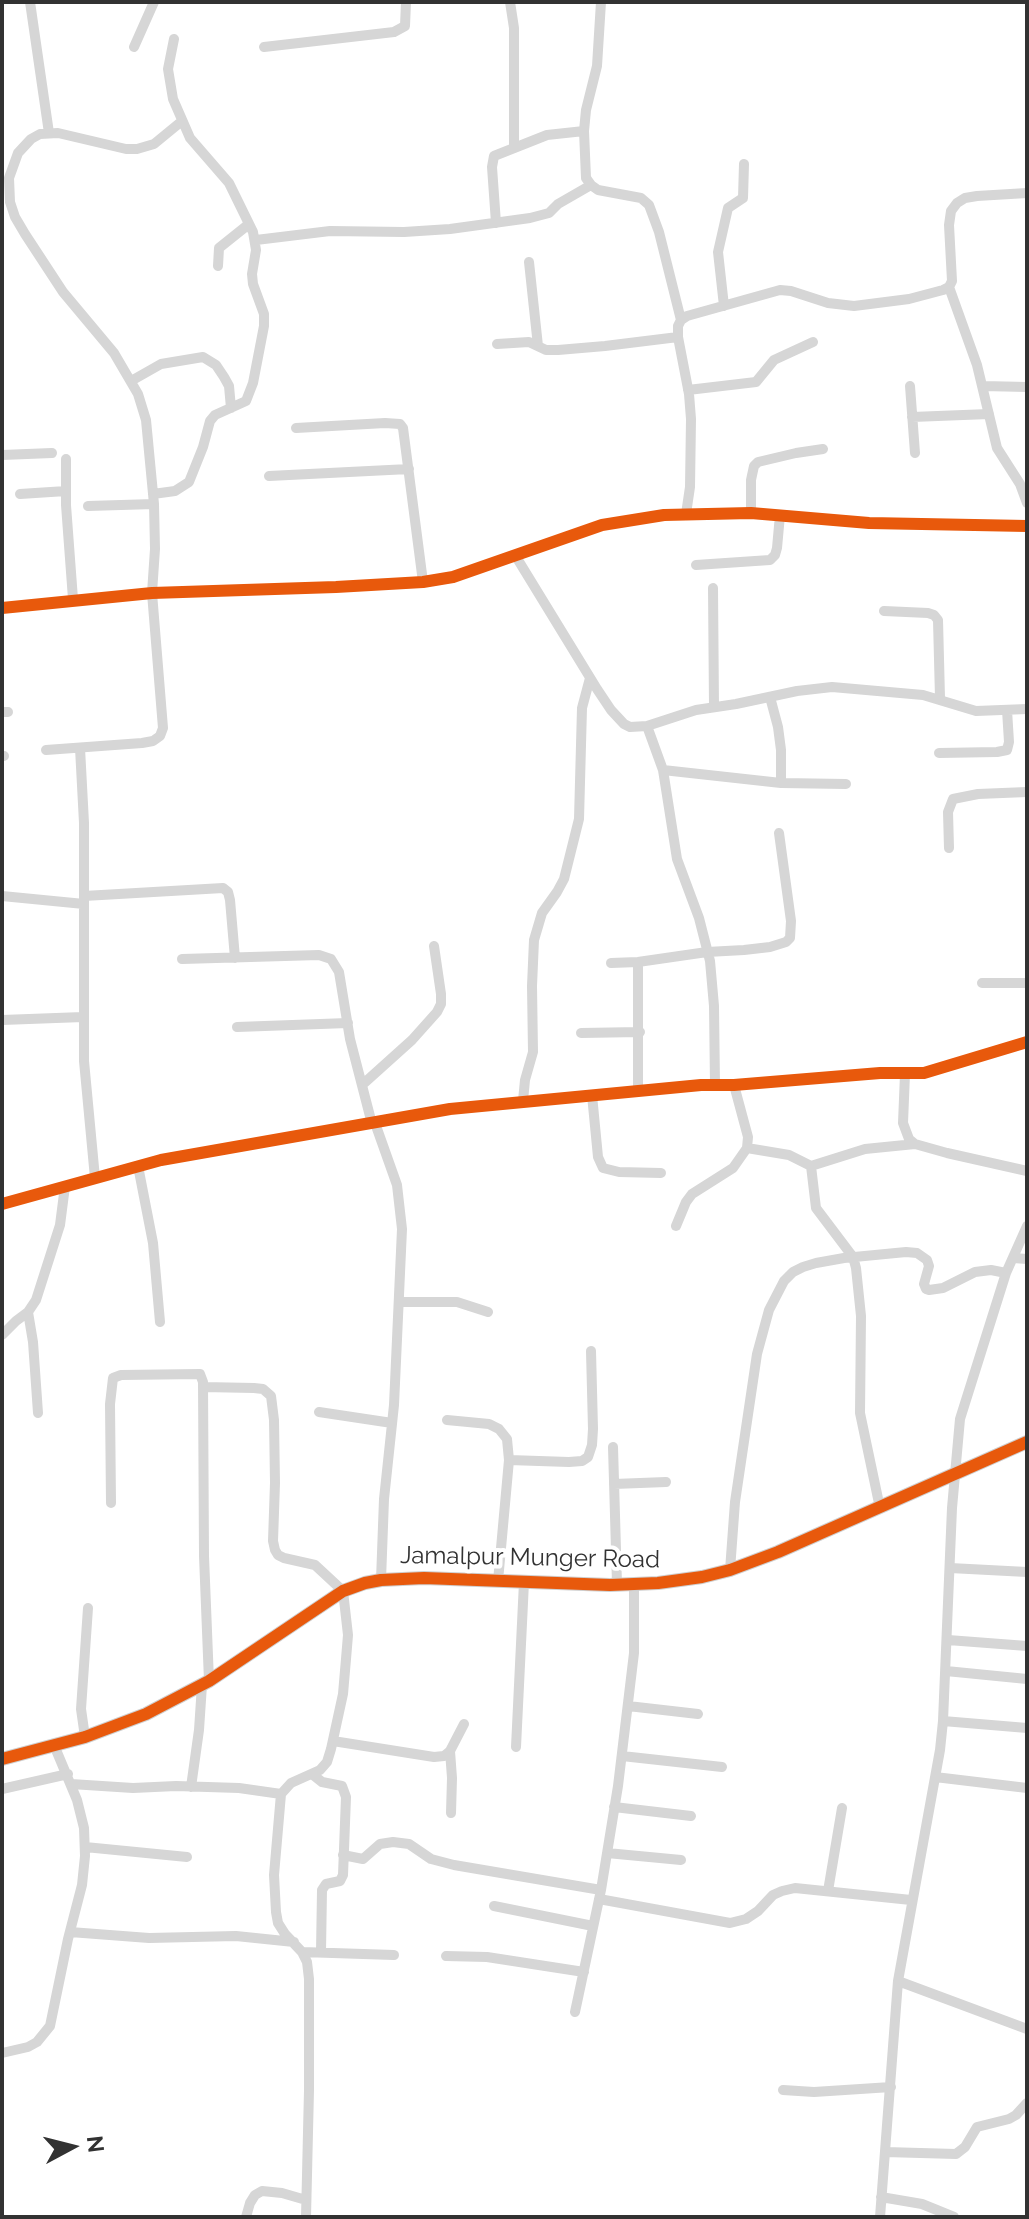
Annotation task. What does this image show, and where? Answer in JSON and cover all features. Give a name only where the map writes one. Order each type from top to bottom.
[{"type":"street","points":[[30,2],[49,133]]},
{"type":"street","points":[[134,47],[154,2]]},
{"type":"street","points":[[264,47],[394,32],[405,26],[406,2]]},
{"type":"street","points":[[510,2],[514,28],[514,148]]},
{"type":"street","points":[[601,2],[597,66],[584,131],[586,178],[598,190],[641,198],[649,205],[681,320]]},
{"type":"street","points":[[88,506],[153,499],[189,482],[210,421],[215,415],[246,401],[250,395],[264,326],[264,314],[252,274],[256,240],[229,183],[190,138],[173,99],[168,59],[174,39]]},
{"type":"street","points":[[46,750],[142,743],[160,736],[163,728],[152,593],[155,549],[153,499],[146,420],[138,394],[114,353],[46,269],[15,217],[5,190],[18,153],[31,139],[49,133],[137,149],[154,144],[182,121]]},
{"type":"street","points":[[496,223],[492,161],[498,153],[547,135],[584,131]]},
{"type":"street","points":[[724,306],[718,252],[728,208],[743,198],[744,164]]},
{"type":"street","points":[[256,240],[330,231],[404,232],[543,216],[591,185]]},
{"type":"street","points":[[1026,496],[997,448],[983,386],[949,287],[953,272],[949,225],[951,211],[965,198],[1027,193]]},
{"type":"street","points":[[218,266],[219,248],[249,224]]},
{"type":"street","points":[[529,262],[538,346]]},
{"type":"street","points":[[686,514],[692,446],[688,390],[678,337],[681,320],[780,290],[842,306],[909,299],[949,287]]},
{"type":"street","points":[[497,344],[522,342],[546,350],[558,350],[678,337]]},
{"type":"street","points":[[688,390],[756,382],[774,360],[813,342]]},
{"type":"street","points":[[131,381],[161,364],[203,357],[216,365],[229,386],[231,408]]},
{"type":"street","points":[[910,386],[915,453]]},
{"type":"street","points":[[983,386],[1027,387]]},
{"type":"street","points":[[912,417],[989,414]]},
{"type":"street","points":[[296,428],[400,424],[404,433],[423,582]]},
{"type":"street","points":[[751,513],[751,480],[758,462],[823,449]]},
{"type":"street","points":[[2,455],[52,453]]},
{"type":"street","points":[[66,459],[73,599]]},
{"type":"street","points":[[269,476],[409,469]]},
{"type":"street","points":[[20,494],[66,491]]},
{"type":"street","points":[[2,608],[152,593],[423,582],[453,577],[602,525],[686,514],[751,513],[869,523],[1027,526]]},
{"type":"street","points":[[696,565],[770,560],[777,548],[780,515]]},
{"type":"street","points":[[515,555],[590,678],[624,724],[647,726],[681,713],[832,687],[923,695],[976,711],[1027,709]]},
{"type":"street","points":[[713,588],[714,707]]},
{"type":"street","points":[[884,611],[928,613],[938,620],[940,698]]},
{"type":"street","points":[[523,1101],[533,1052],[534,940],[542,913],[564,879],[579,819],[582,708],[590,678]]},
{"type":"street","points":[[770,697],[781,750],[781,783]]},
{"type":"street","points":[[939,753],[1007,750],[1007,710]]},
{"type":"street","points":[[647,726],[663,770],[677,859],[699,918],[707,952],[714,1006],[715,1085]]},
{"type":"street","points":[[80,748],[84,823],[84,1061],[95,1178]]},
{"type":"street","points":[[663,770],[781,783],[846,784]]},
{"type":"street","points":[[949,848],[948,812],[953,799],[978,794],[1027,792]]},
{"type":"street","points":[[611,963],[781,945],[790,938],[789,901],[779,833]]},
{"type":"street","points":[[2,896],[84,900],[223,888],[230,900],[235,958]]},
{"type":"street","points":[[362,1085],[412,1040],[437,1012],[441,994],[434,946]]},
{"type":"street","points":[[182,959],[325,956],[339,972],[362,1085],[397,1185],[400,1207],[400,1302],[384,1499],[381,1580]]},
{"type":"street","points":[[638,962],[638,1090]]},
{"type":"street","points":[[982,983],[1027,983]]},
{"type":"street","points":[[2,1020],[83,1017]]},
{"type":"street","points":[[237,1027],[348,1023]]},
{"type":"street","points":[[581,1033],[640,1032]]},
{"type":"street","points":[[2,1204],[138,1166],[450,1109],[638,1090],[934,1071],[1027,1042]]},
{"type":"street","points":[[905,1074],[903,1123],[909,1139],[915,1144]]},
{"type":"street","points":[[676,1226],[692,1194],[733,1168],[747,1148],[748,1137],[734,1085]]},
{"type":"street","points":[[592,1095],[598,1157],[603,1168],[619,1172],[661,1173]]},
{"type":"street","points":[[747,1148],[789,1155],[811,1166],[865,1149],[915,1144],[1027,1171]]},
{"type":"street","points":[[138,1166],[153,1243],[160,1322]]},
{"type":"street","points":[[811,1166],[816,1208],[853,1257],[856,1268],[861,1316],[860,1413],[880,1508]]},
{"type":"street","points":[[2,1335],[28,1312],[36,1300],[60,1225],[65,1186]]},
{"type":"street","points":[[880,2217],[898,1981],[943,1721],[960,1419],[1006,1273],[1027,1226]]},
{"type":"street","points":[[730,1570],[735,1502],[762,1329],[777,1290],[793,1272],[816,1263],[906,1252],[924,1256],[929,1266],[924,1284],[929,1290],[943,1288],[975,1272],[991,1270],[1006,1273]]},
{"type":"street","points":[[1013,1258],[1027,1259]]},
{"type":"street","points":[[400,1302],[457,1302],[488,1312]]},
{"type":"street","points":[[28,1312],[38,1413]]},
{"type":"street","points":[[509,1460],[569,1462],[588,1457],[593,1429],[591,1351]]},
{"type":"street","points":[[111,1503],[110,1389],[113,1378],[121,1375],[195,1373],[202,1377],[206,1683],[191,1787]]},
{"type":"street","points":[[203,1387],[263,1389],[271,1396],[275,1550],[284,1558],[315,1565],[343,1591],[348,1635],[343,1694],[333,1741],[327,1762],[320,1770],[291,1783],[281,1794],[274,1875],[278,1923],[302,1952],[309,1979],[306,2217]]},
{"type":"street","points":[[319,1412],[392,1423]]},
{"type":"street","points":[[447,1420],[489,1424],[499,1429],[507,1439],[509,1460],[498,1581]]},
{"type":"street","name":"Jamalpur Munger Road","points":[[2,1759],[85,1737],[146,1714],[206,1683],[343,1591],[381,1580],[424,1578],[617,1584],[680,1581],[730,1570],[778,1552],[1027,1442]]},
{"type":"street","points":[[613,1447],[617,1584]]},
{"type":"street","points":[[614,1484],[666,1482]]},
{"type":"street","points":[[950,1568],[1027,1572]]},
{"type":"street","points":[[516,1747],[524,1582]]},
{"type":"street","points":[[575,2012],[600,1894],[622,1756],[634,1653],[634,1584]]},
{"type":"street","points":[[85,1737],[81,1709],[88,1608]]},
{"type":"street","points":[[948,1640],[1027,1646]]},
{"type":"street","points":[[946,1671],[1027,1679]]},
{"type":"street","points":[[628,1706],[698,1714]]},
{"type":"street","points":[[943,1721],[1027,1728]]},
{"type":"street","points":[[333,1741],[444,1756],[450,1751],[464,1724]]},
{"type":"street","points":[[2,2053],[28,2047],[50,2026],[82,1885],[84,1828],[69,1779],[54,1745]]},
{"type":"street","points":[[450,1751],[451,1813]]},
{"type":"street","points":[[622,1756],[722,1767]]},
{"type":"street","points":[[312,1774],[322,1782],[342,1786],[346,1792],[342,1879],[326,1884],[322,1890],[321,1952]]},
{"type":"street","points":[[935,1777],[1027,1788]]},
{"type":"street","points":[[2,1789],[69,1779],[133,1788],[239,1788],[281,1794]]},
{"type":"street","points":[[614,1807],[691,1816]]},
{"type":"street","points":[[828,1891],[842,1808]]},
{"type":"street","points":[[343,1855],[363,1859],[380,1844],[409,1844],[431,1859],[454,1865],[730,1923],[746,1919],[773,1895],[795,1888],[911,1900]]},
{"type":"street","points":[[85,1847],[187,1857]]},
{"type":"street","points":[[607,1853],[681,1860]]},
{"type":"street","points":[[494,1906],[593,1926]]},
{"type":"street","points":[[70,1932],[149,1938],[236,1936],[294,1942]]},
{"type":"street","points":[[302,1952],[394,1955]]},
{"type":"street","points":[[446,1956],[487,1957],[584,1972]]},
{"type":"street","points":[[898,1981],[1027,2029]]},
{"type":"street","points":[[783,2090],[814,2092],[891,2087]]},
{"type":"street","points":[[885,2152],[956,2154],[965,2147],[977,2127],[1009,2119],[1027,2103]]},
{"type":"street","points":[[246,2217],[250,2203],[262,2191],[306,2200]]},
{"type":"street","points":[[881,2197],[922,2204],[954,2217]]},
{"type":"cycle path","points":[[2,608],[152,593],[423,582],[453,577],[602,525],[664,515],[751,513],[869,523],[1027,526]]},
{"type":"cycle path","points":[[2,1204],[161,1160],[450,1109],[701,1085],[924,1073],[1027,1042]]},
{"type":"cycle path","points":[[2,1759],[85,1737],[146,1714],[209,1681],[343,1591],[365,1583],[424,1578],[610,1585],[702,1577],[778,1552],[1027,1442]]}]
